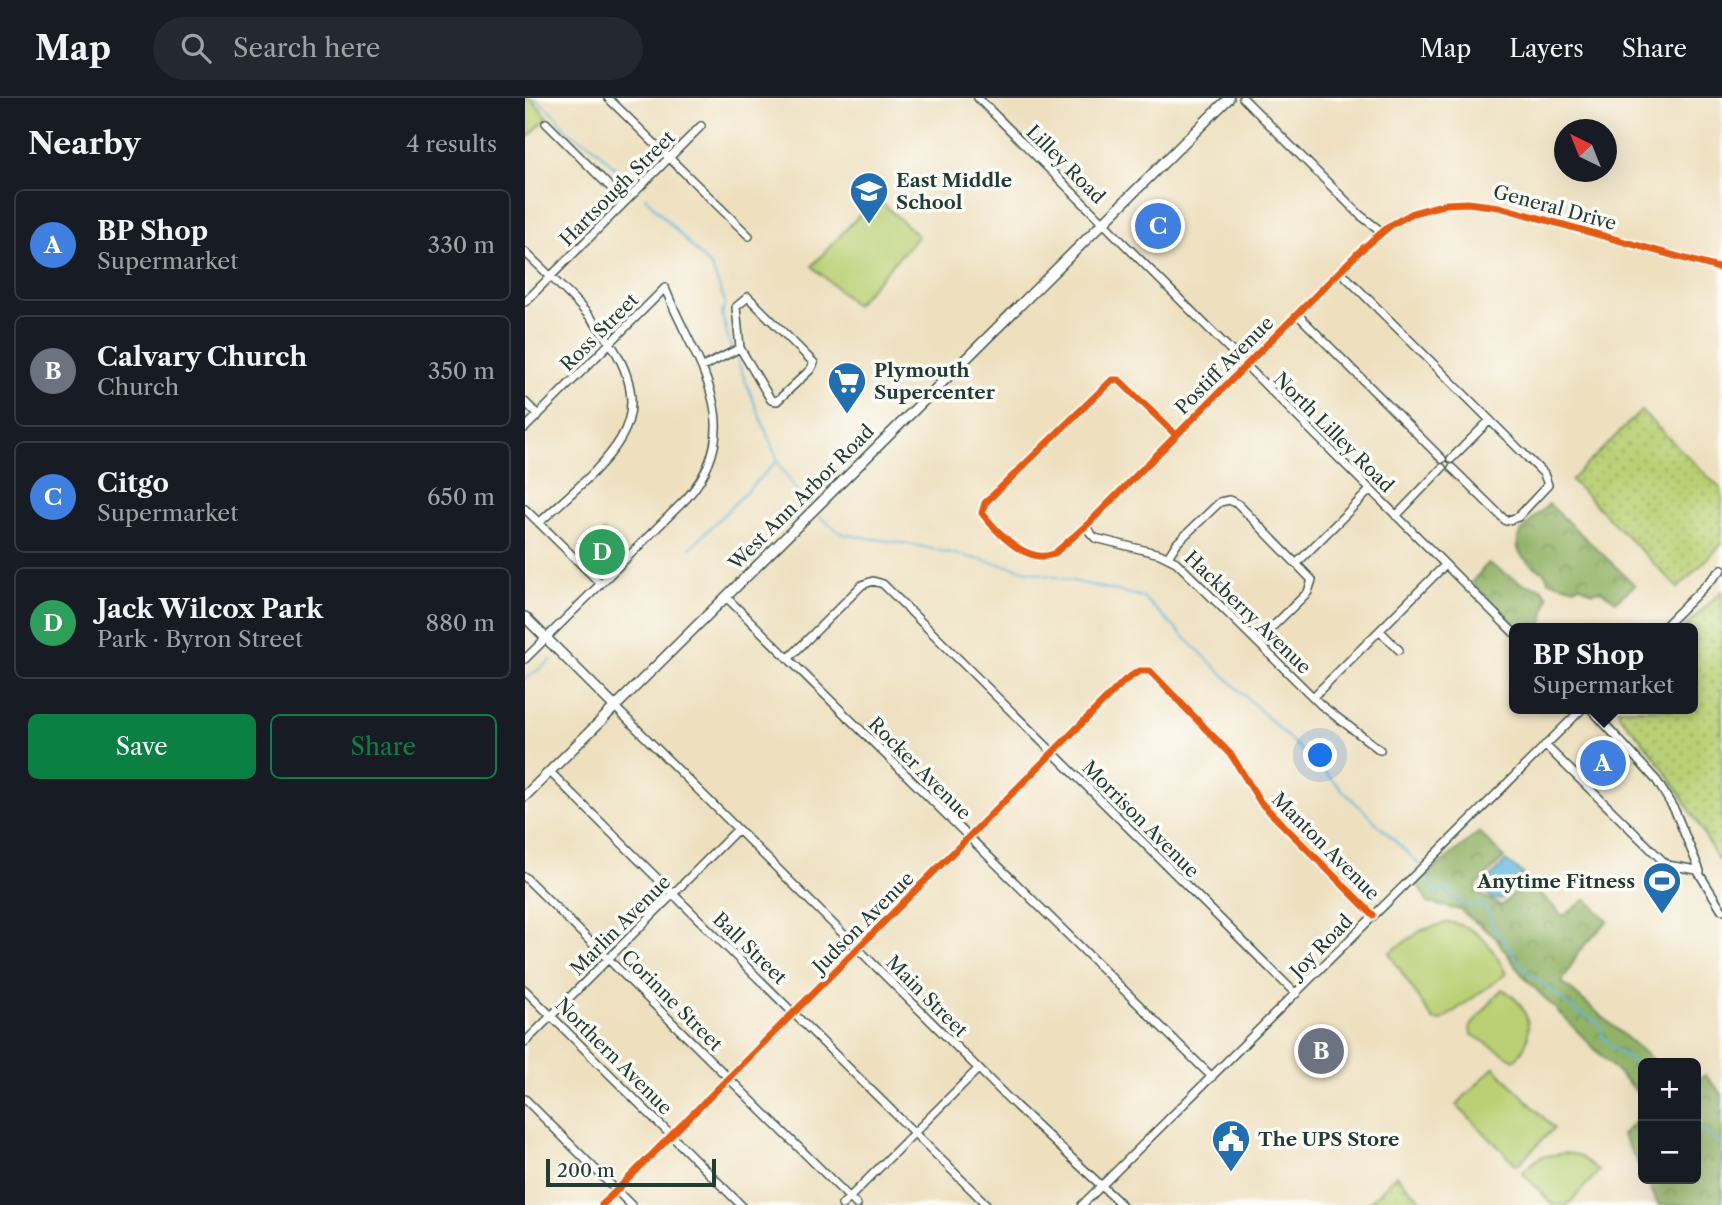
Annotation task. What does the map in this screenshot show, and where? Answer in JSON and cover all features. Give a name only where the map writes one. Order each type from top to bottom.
[{"type":"main road","name":"West Ann Arbor Road","points":[[525,796],[1229,98]]},
{"type":"main road","points":[[525,617],[615,707]]},
{"type":"street","points":[[608,98],[749,236]]},
{"type":"street","name":"Lilley Road","points":[[978,98],[1103,223]]},
{"type":"street","points":[[1243,98],[1360,215],[1382,232]]},
{"type":"street","points":[[545,123],[625,202]]},
{"type":"street","name":"Hartsough Street","points":[[525,302],[701,126]]},
{"type":"street","name":"General Drive","points":[[1382,232],[1402,219],[1434,207],[1484,204],[1722,269]]},
{"type":"street","name":"North Lilley Road","points":[[1103,223],[1509,628]]},
{"type":"street","name":"Postiff Avenue","points":[[1176,435],[1119,380],[1112,380],[981,510],[1013,547],[1048,556],[1089,523],[1382,232]]},
{"type":"street","points":[[525,252],[612,341],[629,390],[631,409],[627,428],[613,451],[539,523]]},
{"type":"street","points":[[1340,271],[1544,474],[1548,482],[1544,491],[1518,517],[1506,521],[1452,468],[1451,458]]},
{"type":"street","name":"Ross Street","points":[[525,428],[665,288],[703,367]]},
{"type":"street","points":[[750,297],[814,365],[773,402],[740,348],[736,307],[750,297]]},
{"type":"street","points":[[1297,314],[1442,459],[1442,468],[1396,516]]},
{"type":"street","points":[[525,659],[687,498],[706,469],[714,443],[716,415],[703,367],[740,348]]},
{"type":"street","points":[[525,402],[538,415]]},
{"type":"street","points":[[1442,459],[1451,458],[1490,420]]},
{"type":"street","points":[[1442,468],[1452,468]]},
{"type":"street","points":[[1297,563],[1370,490]]},
{"type":"street","points":[[1168,557],[1177,543],[1220,502],[1229,500],[1238,504],[1310,576],[1311,588],[1257,642]]},
{"type":"street","points":[[525,509],[600,583]]},
{"type":"street","name":"Hackberry Avenue","points":[[1089,523],[1088,530],[1095,538],[1168,557],[1313,697],[1380,750]]},
{"type":"street","points":[[1313,697],[1445,565]]},
{"type":"street","points":[[1668,623],[1722,569]]},
{"type":"street","name":"Morrison Avenue","points":[[788,659],[862,585],[873,581],[886,587],[1296,994]]},
{"type":"street","name":"Rocker Avenue","points":[[726,597],[1212,1077]]},
{"type":"street","points":[[1380,631],[1399,650]]},
{"type":"street","name":"Judson Avenue","points":[[601,1205],[1130,675],[1150,671]]},
{"type":"street","name":"Manton Avenue","points":[[1150,671],[1232,756],[1261,803],[1373,915]]},
{"type":"street","name":"Main Street","points":[[615,707],[978,1069],[1122,1205]]},
{"type":"street","name":"Joy Road","points":[[1081,1205],[1576,714]]},
{"type":"street","points":[[1596,714],[1657,781],[1675,811],[1702,875],[1722,910]]},
{"type":"street","points":[[1545,745],[1667,865],[1691,867],[1702,875]]},
{"type":"street","name":"Ball Street","points":[[550,772],[987,1205]]},
{"type":"street","name":"Marlin Avenue","points":[[525,1042],[737,830]]},
{"type":"street","name":"Corinne Street","points":[[525,877],[857,1205]]},
{"type":"street","name":"Northern Avenue","points":[[525,990],[741,1205]]},
{"type":"street","points":[[842,1205],[978,1069]]},
{"type":"street","points":[[525,1099],[631,1205]]},
{"type":"green space","points":[[525,98],[530,98],[548,117],[525,140]]},
{"type":"green space","points":[[876,197],[918,236],[855,305],[812,266]]},
{"type":"green space","points":[[1641,411],[1722,490],[1722,544],[1678,588],[1571,480]]},
{"type":"green space","points":[[1549,504],[1635,585],[1616,601],[1600,590],[1592,592],[1579,585],[1575,588],[1549,581],[1543,571],[1526,560],[1519,551],[1519,536]]},
{"type":"green space","points":[[604,532],[622,550],[600,572],[582,553]]},
{"type":"green space","points":[[1488,563],[1523,584],[1541,588],[1548,596],[1543,623],[1512,623],[1472,582]]},
{"type":"green space","points":[[1722,591],[1722,856],[1718,860],[1674,784],[1649,749],[1619,715],[1698,714],[1698,623],[1689,623]]},
{"type":"green space","points":[[1479,832],[1504,858],[1476,886],[1479,894],[1501,906],[1527,881],[1563,916],[1586,899],[1608,921],[1580,950],[1562,982],[1650,1058],[1638,1058],[1638,1093],[1523,976],[1495,937],[1460,910],[1428,903],[1417,883]]},
{"type":"green space","points":[[1449,922],[1469,929],[1484,940],[1506,974],[1441,1021],[1433,1020],[1389,953],[1422,930]]},
{"type":"green space","points":[[1502,989],[1519,1003],[1527,1021],[1526,1042],[1514,1060],[1471,1034],[1470,1027]]},
{"type":"green space","points":[[1494,1067],[1554,1128],[1517,1165],[1456,1105]]},
{"type":"green space","points":[[1705,1075],[1722,1094],[1722,1205],[1658,1205],[1649,1184],[1701,1184],[1701,1078]]},
{"type":"green space","points":[[1638,1118],[1638,1164],[1622,1135]]},
{"type":"green space","points":[[1565,1153],[1578,1155],[1599,1171],[1568,1205],[1553,1205],[1522,1172],[1540,1157]]},
{"type":"green space","points":[[1396,1175],[1426,1205],[1367,1205]]},
{"type":"water","points":[[1506,861],[1523,874],[1522,878],[1501,900],[1493,899],[1481,888]]},
{"type":"waterway","points":[[535,98],[554,114],[568,132],[593,146],[629,182]]},
{"type":"waterway","points":[[645,197],[712,268],[725,302],[722,315],[731,348]]},
{"type":"waterway","points":[[735,355],[780,466],[803,500]]},
{"type":"waterway","points":[[690,548],[778,460]]},
{"type":"waterway","points":[[820,517],[842,534],[915,545],[1143,597],[1420,865]]},
{"type":"waterway","points":[[525,679],[552,660]]},
{"type":"waterway","points":[[1424,869],[1436,892],[1448,888],[1461,903],[1486,907],[1494,929],[1523,968],[1580,1014],[1598,1022],[1604,1039],[1638,1067]]},
{"type":"waterway","points":[[1701,1129],[1722,1146]]},
{"type":"cycle path","points":[[1176,435],[1119,380],[1112,380],[985,503],[982,513],[1004,537],[1023,551],[1043,556],[1054,554],[1089,523],[1360,251],[1391,225],[1413,213],[1446,204],[1468,203],[1499,207],[1722,269]]},
{"type":"cycle path","points":[[602,1205],[1124,681],[1139,671],[1150,671],[1232,756],[1261,803],[1373,915]]},
{"type":"place","name":"East Middle School","points":[[869,225]]},
{"type":"place","name":"Citgo","points":[[1158,226]]},
{"type":"place","name":"Plymouth Supercenter","points":[[847,415]]},
{"type":"place","name":"Jack Wilcox Park","points":[[602,552]]},
{"type":"place","name":"BP Shop","points":[[1603,763]]},
{"type":"place","name":"Anytime Fitness","points":[[1662,915]]},
{"type":"place","name":"Calvary Church","points":[[1321,1051]]},
{"type":"place","name":"The UPS Store","points":[[1231,1173]]}]
